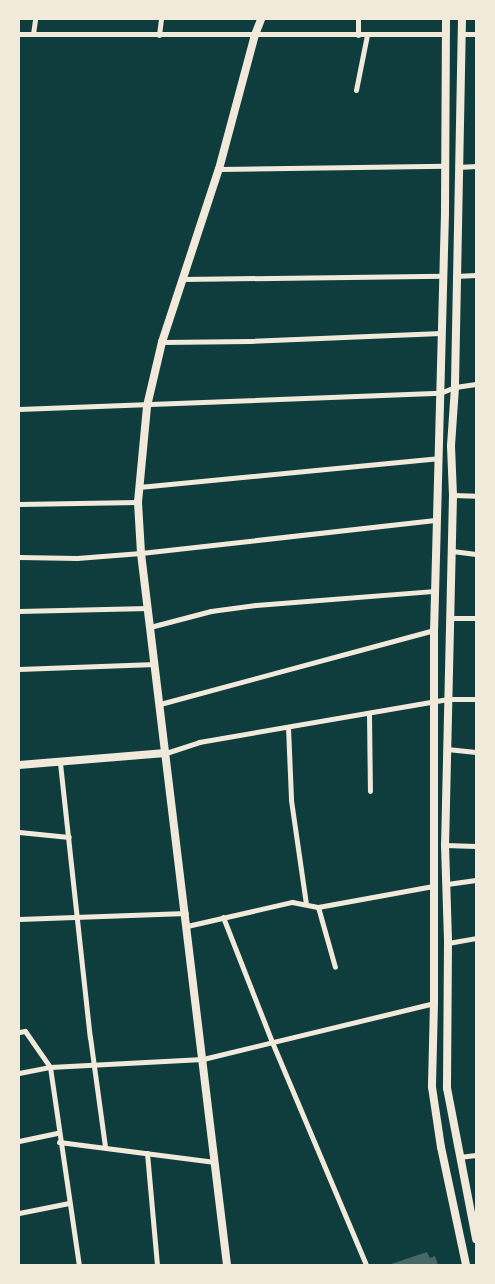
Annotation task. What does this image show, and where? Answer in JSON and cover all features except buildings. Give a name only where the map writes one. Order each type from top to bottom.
[{"type":"street","points":[[33,34],[35,19]]},
{"type":"street","points":[[159,35],[160,19]]},
{"type":"street","points":[[228,1265],[141,553],[138,502],[147,406],[162,342],[219,169],[261,19]]},
{"type":"street","points":[[358,19],[358,35]]},
{"type":"street","points":[[446,19],[442,332],[434,630],[434,1031],[432,1087],[441,1147],[466,1265]]},
{"type":"street","points":[[462,19],[455,276],[455,388],[451,446],[454,495],[449,618],[445,846],[448,944],[447,1088],[476,1240]]},
{"type":"street","points":[[19,34],[445,34]]},
{"type":"street","points":[[462,34],[476,34]]},
{"type":"street","points":[[356,90],[368,35]]},
{"type":"street","points":[[219,169],[445,166]]},
{"type":"street","points":[[458,167],[476,166]]},
{"type":"street","points":[[444,213],[457,213]]},
{"type":"street","points":[[455,276],[476,275]]},
{"type":"street","points":[[183,279],[443,276]]},
{"type":"street","points":[[162,342],[250,341],[442,332]]},
{"type":"street","points":[[19,409],[147,406],[440,393],[476,384]]},
{"type":"street","points":[[139,487],[438,458]]},
{"type":"street","points":[[438,479],[453,479]]},
{"type":"street","points":[[454,495],[476,496]]},
{"type":"street","points":[[19,504],[138,502]]},
{"type":"street","points":[[19,557],[77,558],[141,553],[437,520]]},
{"type":"street","points":[[452,551],[476,554]]},
{"type":"street","points":[[150,627],[211,611],[256,604],[435,591]]},
{"type":"street","points":[[19,611],[148,608]]},
{"type":"street","points":[[449,618],[476,618]]},
{"type":"street","points":[[160,704],[434,630]]},
{"type":"street","points":[[19,668],[155,664]]},
{"type":"street","points":[[19,765],[166,753],[199,742],[449,699],[476,699]]},
{"type":"street","points":[[369,714],[370,791]]},
{"type":"street","points":[[288,727],[291,800],[306,904]]},
{"type":"street","points":[[433,749],[476,752]]},
{"type":"street","points":[[60,763],[93,1066],[104,1147]]},
{"type":"street","points":[[19,832],[69,837]]},
{"type":"street","points":[[445,846],[476,846]]},
{"type":"street","points":[[187,926],[292,902],[318,907],[476,880]]},
{"type":"street","points":[[318,907],[335,967]]},
{"type":"street","points":[[19,919],[186,913]]},
{"type":"street","points":[[223,917],[272,1042],[366,1265]]},
{"type":"street","points":[[448,944],[476,938]]},
{"type":"street","points":[[19,1073],[50,1067],[203,1059],[434,1003]]},
{"type":"street","points":[[19,1032],[25,1031],[50,1067],[58,1133],[79,1265]]},
{"type":"street","points":[[434,1031],[448,1031]]},
{"type":"street","points":[[19,1142],[58,1133]]},
{"type":"street","points":[[60,1142],[215,1162]]},
{"type":"street","points":[[147,1153],[157,1265]]},
{"type":"street","points":[[460,1157],[476,1155]]},
{"type":"street","points":[[19,1213],[69,1203]]}]
